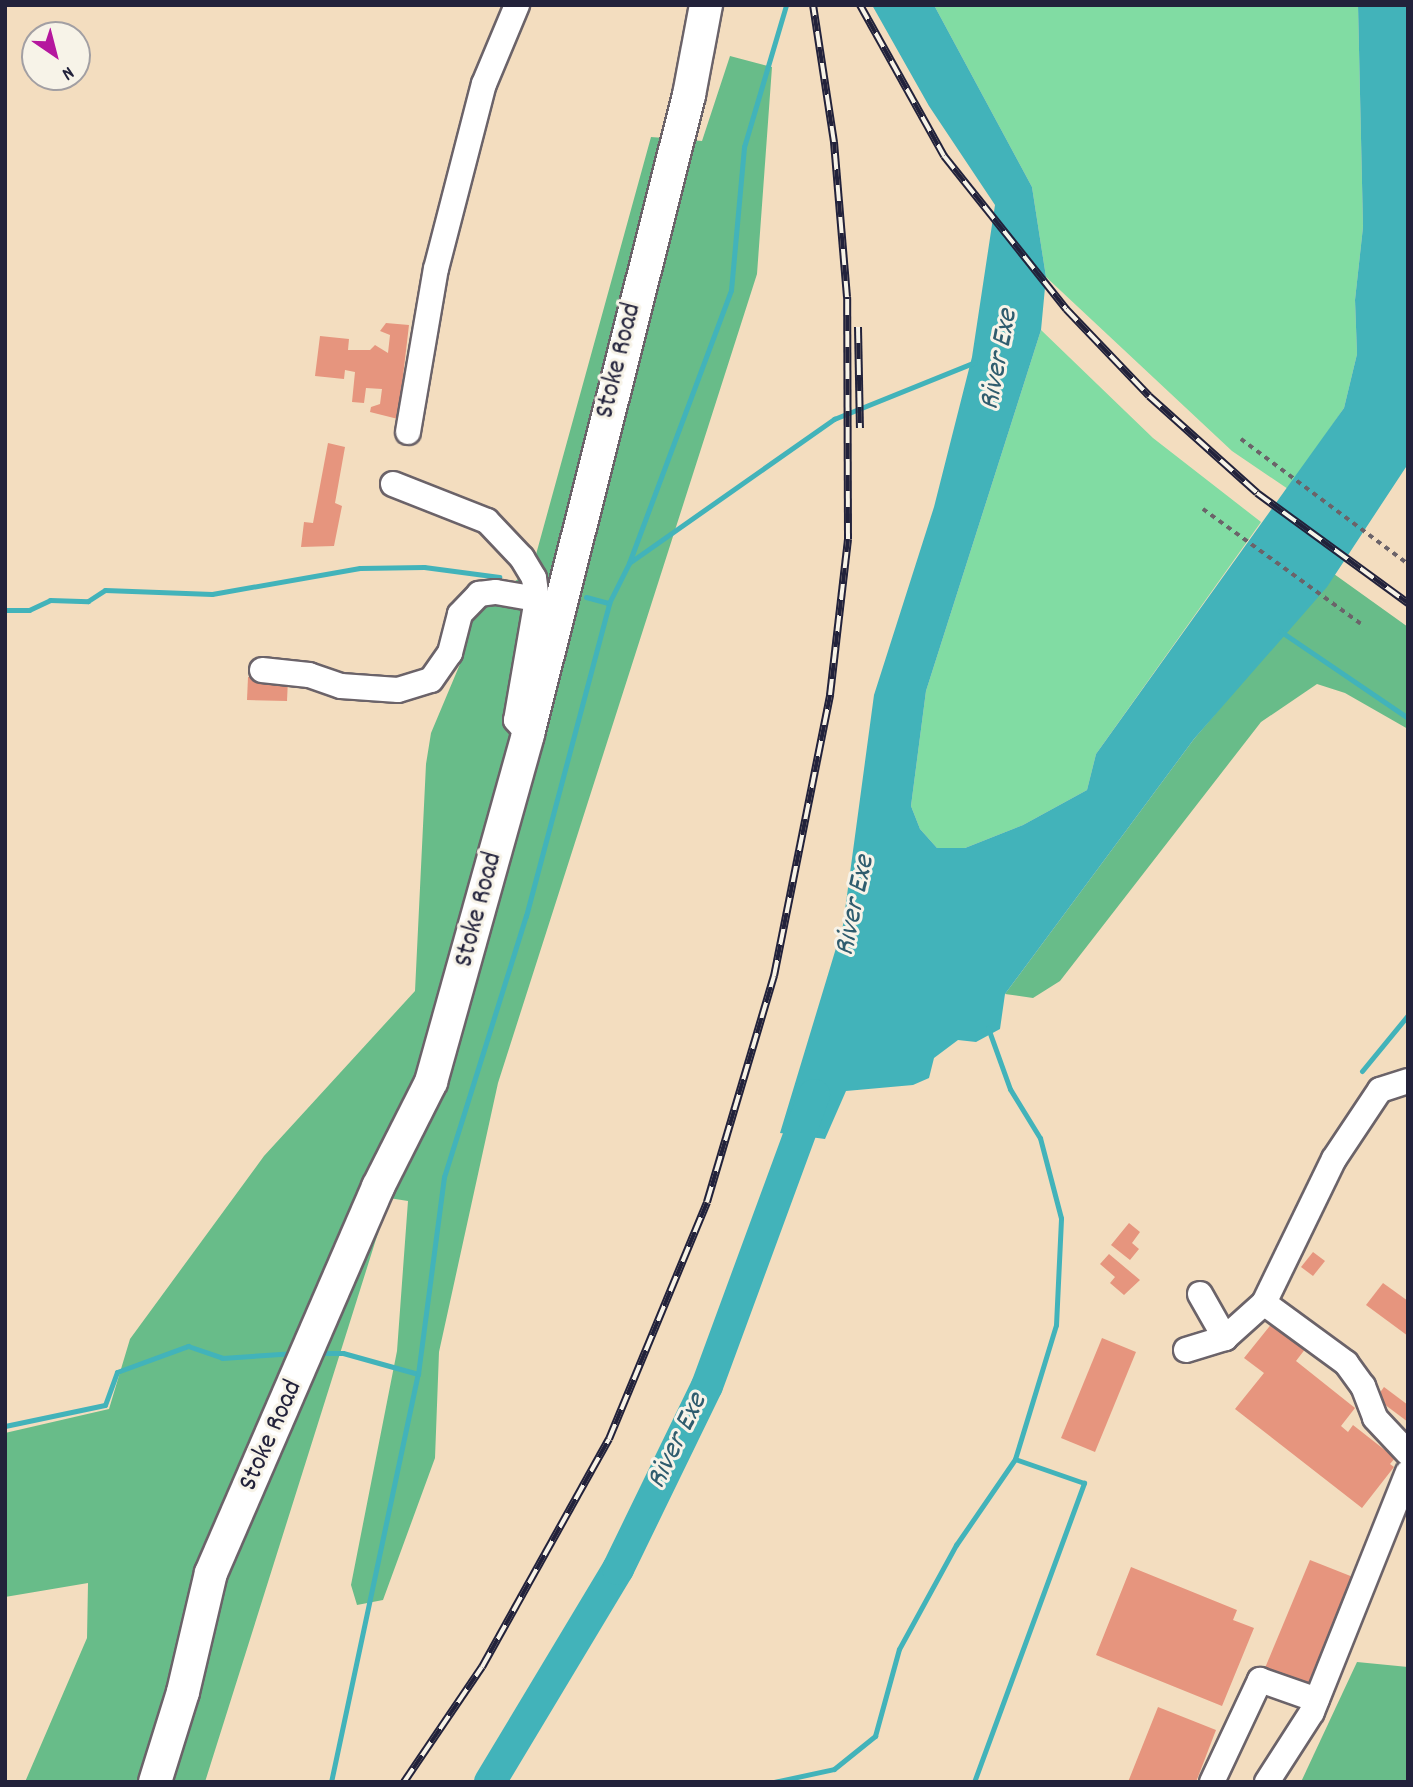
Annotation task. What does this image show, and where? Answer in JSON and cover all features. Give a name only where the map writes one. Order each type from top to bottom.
[{"type":"main road","name":"Stoke Road","points":[[155,1782],[183,1692],[211,1573],[378,1187],[431,1082],[528,734],[689,95],[706,5]]},
{"type":"street","points":[[408,432],[436,269],[484,84],[517,5]]},
{"type":"street","points":[[393,484],[486,521],[523,558],[534,578],[537,600],[516,720],[528,734]]},
{"type":"street","points":[[262,670],[309,675],[341,686],[398,690],[431,680],[450,653],[460,614],[480,594],[496,592],[537,600]]},
{"type":"street","points":[[1186,1350],[1225,1338],[1264,1303],[1334,1159],[1380,1090],[1408,1081]]},
{"type":"street","points":[[1200,1294],[1225,1338]]},
{"type":"street","points":[[1264,1303],[1346,1363],[1363,1387],[1375,1418],[1408,1453]]},
{"type":"street","points":[[1267,1782],[1317,1700],[1408,1472]]},
{"type":"street","points":[[1212,1782],[1260,1680],[1317,1700]]},
{"type":"path","points":[[1241,439],[1280,472],[1376,544],[1408,564]]},
{"type":"path","points":[[1203,509],[1241,533],[1361,624]]},
{"type":"green space","points":[[934,5],[1358,5],[1363,227],[1355,300],[1357,354],[1344,408],[1288,489],[1232,451],[1046,277],[1032,187]]},
{"type":"green space","points":[[730,56],[772,67],[757,274],[498,1083],[439,1352],[435,1458],[383,1600],[357,1605],[351,1585],[397,1351],[408,1201],[389,1198],[205,1782],[25,1782],[87,1638],[88,1583],[5,1597],[5,1433],[109,1409],[130,1339],[264,1156],[415,991],[426,764],[431,733],[460,664],[471,613],[532,569],[651,137],[702,141]]},
{"type":"green space","points":[[1041,330],[1153,438],[1261,522],[1096,754],[1087,790],[1023,825],[965,848],[937,848],[920,829],[911,806],[926,691]]},
{"type":"green space","points":[[1334,574],[1408,627],[1408,729],[1345,693],[1317,684],[1261,722],[1060,981],[1033,998],[1005,994],[1194,739]]},
{"type":"green space","points":[[1357,1662],[1408,1667],[1408,1782],[1301,1782]]},
{"type":"water","points":[[872,5],[934,5],[1032,187],[1046,277],[1041,330],[926,691],[911,806],[920,829],[937,848],[965,848],[1023,825],[1087,790],[1096,754],[1344,408],[1357,354],[1355,300],[1363,227],[1358,5],[1408,5],[1408,464],[1327,587],[1194,739],[1005,994],[1000,1029],[976,1042],[958,1040],[934,1058],[929,1078],[913,1085],[846,1091],[825,1139],[780,1133],[843,925],[874,695],[934,507],[972,357],[995,205],[929,106]]},
{"type":"building","points":[[386,323],[409,325],[398,419],[370,412],[371,407],[380,404],[382,389],[366,388],[364,403],[352,402],[355,372],[345,370],[344,379],[315,376],[320,336],[349,339],[348,350],[370,350],[375,345],[388,353],[390,335],[380,331]]},
{"type":"building","points":[[328,443],[345,447],[335,503],[342,506],[334,546],[301,547],[304,522],[313,523]]},
{"type":"building","points":[[248,677],[288,679],[287,701],[247,700]]},
{"type":"building","points":[[1129,1223],[1140,1232],[1132,1243],[1139,1249],[1130,1260],[1111,1245]]},
{"type":"building","points":[[1313,1252],[1325,1261],[1313,1276],[1301,1267]]},
{"type":"building","points":[[1109,1254],[1140,1280],[1124,1295],[1110,1283],[1115,1277],[1100,1264]]},
{"type":"building","points":[[1383,1283],[1408,1301],[1408,1336],[1366,1305]]},
{"type":"building","points":[[1273,1322],[1306,1348],[1296,1361],[1355,1408],[1341,1426],[1348,1432],[1353,1425],[1395,1458],[1390,1464],[1394,1467],[1362,1508],[1235,1409],[1264,1373],[1244,1358]]},
{"type":"building","points":[[1102,1338],[1136,1352],[1095,1452],[1061,1438]]},
{"type":"building","points":[[1384,1387],[1408,1405],[1408,1422],[1376,1398]]},
{"type":"building","points":[[1310,1560],[1353,1577],[1308,1686],[1265,1668]]},
{"type":"building","points":[[1131,1567],[1237,1610],[1233,1620],[1254,1628],[1222,1706],[1096,1655]]},
{"type":"building","points":[[1158,1707],[1216,1730],[1196,1782],[1128,1782]]},
{"type":"waterway","points":[[331,1782],[418,1374],[444,1177],[526,916],[609,603],[629,563],[731,290],[744,147],[786,5]]},
{"type":"waterway","points":[[629,563],[834,419],[975,362]]},
{"type":"waterway","points":[[5,610],[29,610],[50,600],[88,601],[105,590],[212,594],[360,568],[424,567],[499,577]]},
{"type":"waterway","points":[[586,597],[609,603]]},
{"type":"waterway","points":[[1280,631],[1408,718]]},
{"type":"waterway","points":[[1362,1071],[1408,1015]]},
{"type":"waterway","points":[[774,1782],[834,1769],[875,1736],[899,1649],[956,1545],[1015,1459],[1056,1325],[1061,1218],[1040,1138],[1010,1089],[988,1028]]},
{"type":"waterway","name":"River Exe","points":[[490,1782],[618,1569],[707,1386],[814,1095]]},
{"type":"waterway","points":[[5,1426],[105,1405],[117,1372],[188,1346],[222,1358],[296,1353]]},
{"type":"waterway","points":[[319,1353],[343,1353],[418,1374]]},
{"type":"waterway","points":[[974,1782],[1084,1483],[1015,1459]]},
{"type":"railway","points":[[404,1782],[482,1667],[609,1439],[707,1202],[774,976],[830,695],[848,539],[847,297],[834,142],[813,5]]},
{"type":"railway","points":[[860,5],[944,156],[1066,309],[1149,396],[1257,493],[1408,603]]},
{"type":"railway","points":[[858,327],[860,428]]}]
